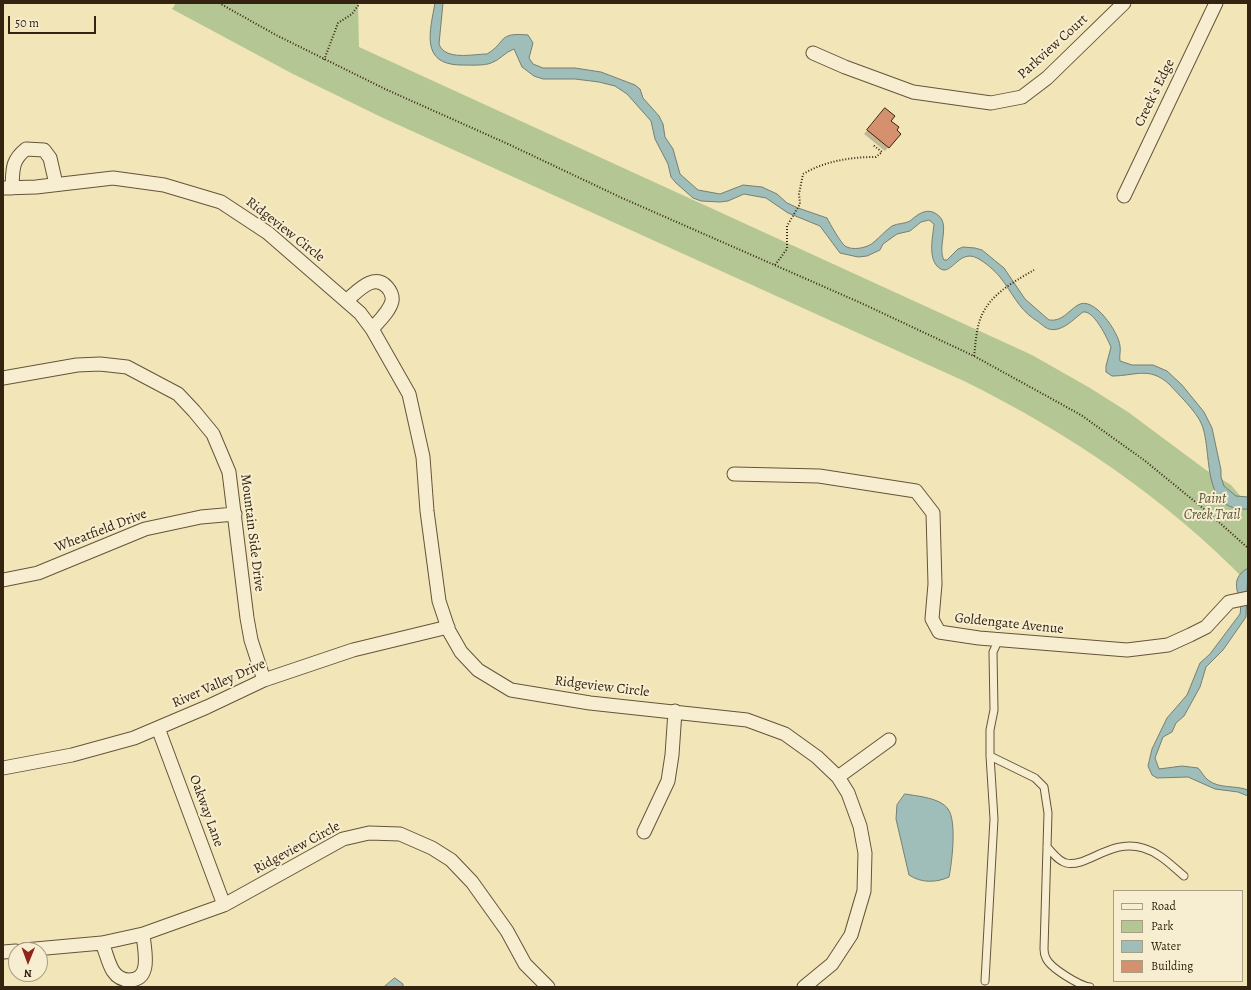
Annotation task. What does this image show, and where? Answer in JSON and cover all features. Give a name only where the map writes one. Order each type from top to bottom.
[{"type":"street","name":"Parkview Court","points":[[813,53],[845,67],[913,92],[991,103],[1022,96],[1047,78],[1124,3]]},
{"type":"street","name":"Creek's Edge","points":[[1124,196],[1216,3]]},
{"type":"street","name":"Ridgeview Circle","points":[[56,184],[50,158],[44,150],[26,149],[17,157],[8,188],[56,184],[113,178],[164,185],[221,202],[268,233],[347,300],[360,313],[372,329],[409,394],[423,457],[427,510],[439,601],[448,627],[461,652],[474,665],[511,690],[590,703],[747,720],[785,734],[817,756],[838,777],[848,793],[860,826],[865,853],[864,891],[851,935],[832,964],[813,984]]},
{"type":"street","points":[[347,300],[366,284],[377,282],[385,285],[391,292],[392,301],[387,311],[372,329]]},
{"type":"street","name":"Mountain Side Drive","points":[[3,378],[76,365],[100,364],[127,368],[178,394],[194,411],[212,434],[229,472],[247,618],[264,680]]},
{"type":"street","name":"Goldengate Avenue","points":[[734,474],[819,476],[916,491],[933,513],[935,584],[932,619],[938,632],[1127,650],[1168,645],[1206,627],[1229,602],[1248,598]]},
{"type":"street","name":"Wheatfield Drive","points":[[3,580],[38,573],[145,529],[201,517],[235,514]]},
{"type":"street","name":"River Valley Drive","points":[[3,768],[72,755],[134,738],[208,707],[264,680],[353,650],[448,627]]},
{"type":"street","points":[[644,832],[668,781],[672,755],[675,712]]},
{"type":"street","name":"Oakway Lane","points":[[158,728],[224,905]]},
{"type":"street","points":[[838,777],[889,740]]},
{"type":"street","name":"Ridgeview Circle","points":[[48,948],[102,943],[143,934],[224,905],[343,839],[369,833],[400,834],[432,848],[451,860],[472,882],[503,925],[525,964],[548,987]]},
{"type":"street","points":[[102,943],[114,972],[121,979],[131,980],[138,978],[144,973],[146,963],[143,934]]},
{"type":"lane","points":[[985,981],[994,819],[990,756],[990,730],[994,710],[993,652],[999,639]]},
{"type":"lane","points":[[990,756],[1035,778],[1044,787],[1048,813],[1044,949],[1046,959],[1052,966],[1070,978],[1090,987]]},
{"type":"lane","points":[[1047,847],[1058,859],[1066,863],[1076,863],[1115,847],[1142,848],[1157,853],[1184,876]]},
{"type":"path","points":[[220,3],[324,60],[622,198],[775,265],[974,356],[1081,415],[1144,460],[1248,548]]},
{"type":"path","points":[[324,60],[338,23],[352,14],[360,3]]},
{"type":"path","points":[[775,265],[787,249],[787,226],[800,204],[799,194],[803,174],[825,164],[860,157],[876,157],[882,152],[873,145]]},
{"type":"path","points":[[974,356],[978,328],[984,310],[999,293],[1034,270]]},
{"type":"green space","name":"Paint Creek Trail","points":[[176,3],[358,3],[359,47],[1032,355],[1090,388],[1128,412],[1206,470],[1231,485],[1248,505],[1248,583],[1184,523],[1150,496],[1079,446],[1004,401],[964,381],[381,117],[293,74],[172,9]]},
{"type":"water","points":[[435,3],[443,3],[439,44],[447,53],[453,55],[487,54],[503,39],[511,35],[528,35],[533,43],[529,58],[533,64],[543,68],[575,68],[601,72],[635,85],[640,89],[643,98],[659,116],[663,124],[665,137],[673,149],[680,174],[698,190],[720,194],[743,185],[762,187],[777,194],[787,203],[827,218],[843,244],[848,248],[868,246],[892,226],[908,222],[923,212],[927,211],[935,213],[942,220],[943,225],[942,255],[944,260],[947,260],[958,249],[963,247],[982,250],[1004,268],[1025,299],[1049,320],[1061,318],[1078,305],[1084,303],[1091,305],[1105,317],[1119,340],[1120,361],[1132,365],[1153,365],[1167,371],[1182,385],[1204,412],[1212,428],[1224,486],[1236,496],[1248,497],[1248,509],[1233,507],[1222,501],[1215,491],[1211,479],[1205,437],[1200,420],[1169,384],[1162,378],[1155,375],[1142,373],[1112,376],[1106,372],[1111,347],[1100,325],[1091,315],[1083,312],[1062,328],[1054,330],[1050,329],[1028,315],[1019,305],[998,274],[977,258],[970,256],[964,257],[946,270],[942,270],[934,262],[932,246],[934,224],[929,220],[921,222],[910,231],[897,234],[883,244],[880,250],[867,256],[858,257],[840,253],[820,226],[788,213],[766,198],[744,194],[728,201],[720,202],[701,201],[693,198],[671,177],[668,164],[655,139],[651,121],[627,94],[615,86],[599,82],[575,79],[543,79],[534,76],[522,67],[514,49],[494,62],[488,64],[460,65],[447,63],[439,59],[433,52],[431,44],[431,24]]},
{"type":"water","points":[[1248,568],[1246,617],[1223,650],[1206,667],[1200,687],[1184,716],[1176,723],[1172,732],[1163,737],[1155,758],[1159,769],[1182,766],[1198,768],[1212,783],[1248,790],[1248,796],[1238,792],[1215,789],[1188,777],[1157,778],[1152,775],[1148,766],[1152,749],[1167,718],[1187,695],[1200,663],[1210,654],[1240,614],[1241,608],[1236,584],[1241,573]]},
{"type":"water","points":[[905,794],[940,802],[948,809],[951,815],[953,832],[949,877],[934,881],[924,881],[918,880],[909,875],[896,819],[897,805]]},
{"type":"water","points":[[395,978],[403,984],[403,987],[384,987]]},
{"type":"building","points":[[885,108],[895,116],[891,121],[899,127],[897,130],[901,134],[889,148],[867,130]]}]
